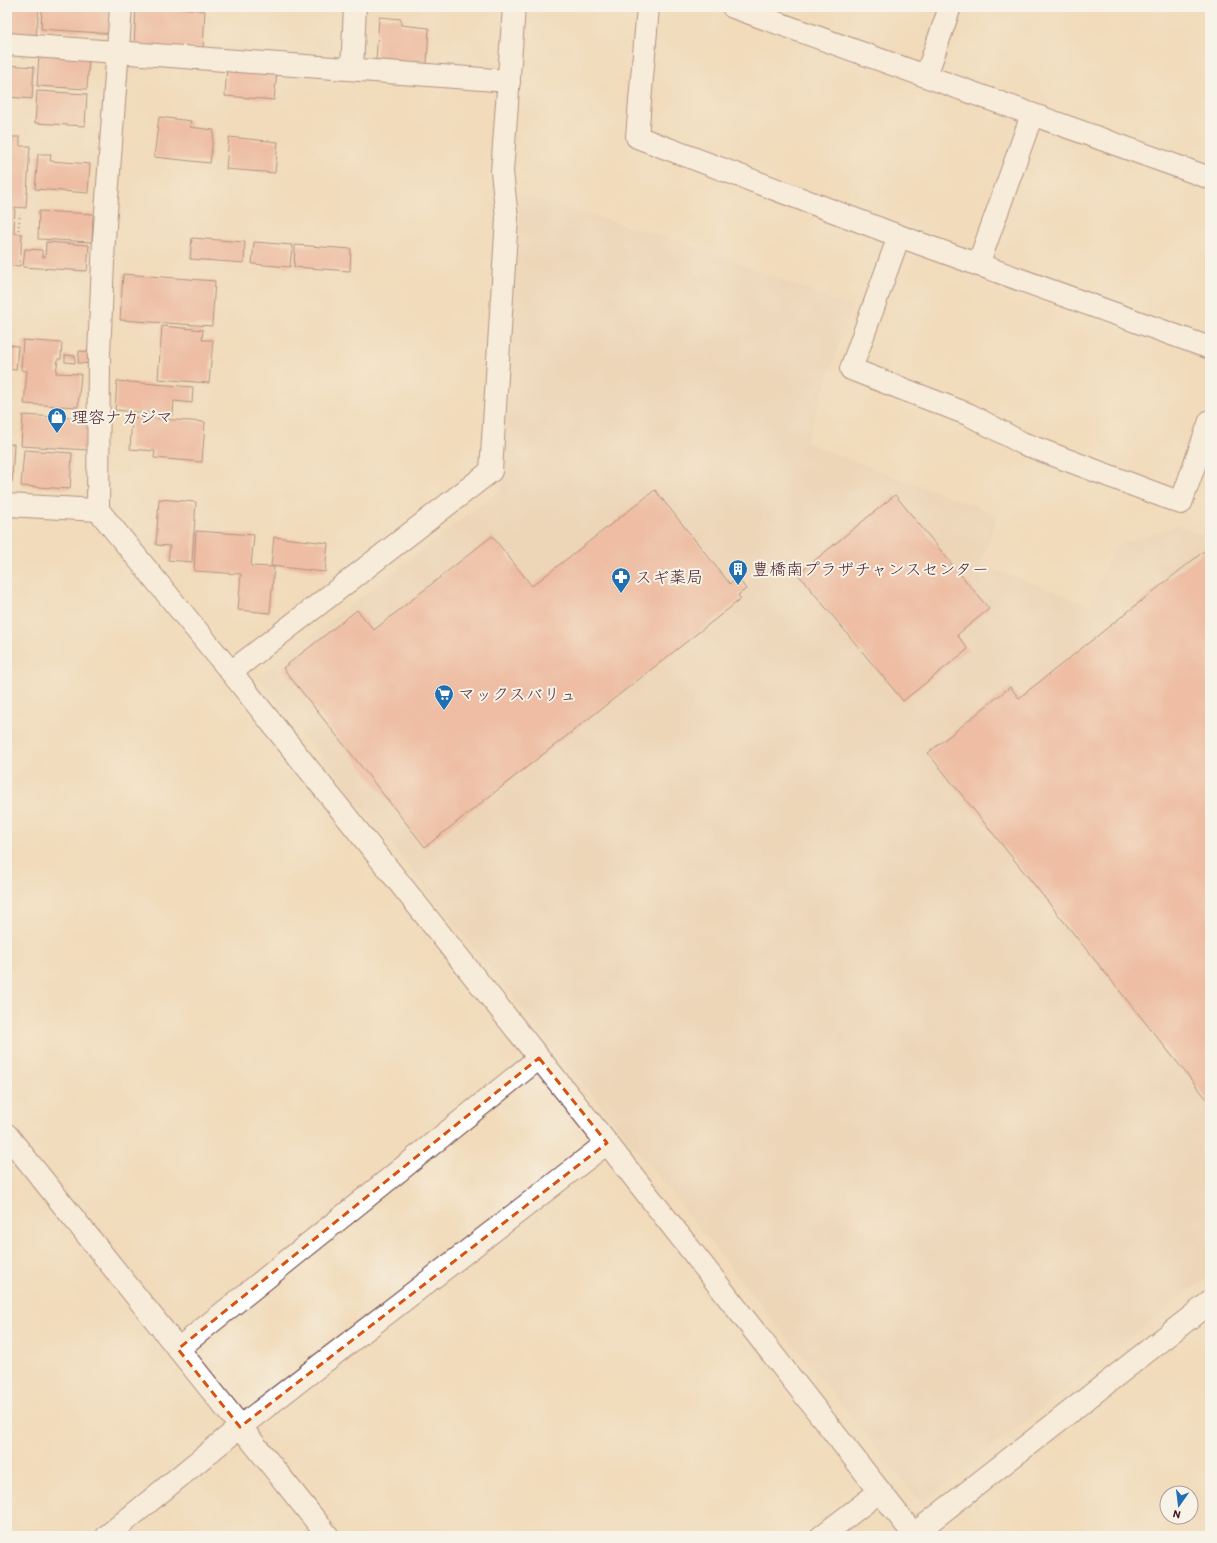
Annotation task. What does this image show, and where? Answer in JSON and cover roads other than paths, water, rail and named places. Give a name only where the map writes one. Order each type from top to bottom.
[{"type":"street","points":[[121,7],[104,239],[99,354],[98,510],[540,1058],[914,1535],[1210,1302]]},
{"type":"street","points":[[352,69],[355,7]]},
{"type":"street","points":[[230,672],[491,471],[507,218],[502,172],[514,7]]},
{"type":"street","points":[[648,7],[637,137],[899,236],[1210,348]]},
{"type":"street","points":[[733,7],[778,15],[926,76],[1210,178]]},
{"type":"street","points":[[926,76],[950,7]]},
{"type":"street","points":[[7,44],[509,81]]},
{"type":"street","points":[[978,265],[1032,115]]},
{"type":"street","points":[[899,236],[851,369],[970,415],[1022,443],[1180,503],[1210,421]]},
{"type":"street","points":[[7,505],[98,510]]},
{"type":"street","points":[[178,1349],[540,1058]]},
{"type":"street","points":[[7,1135],[328,1536]]},
{"type":"street","points":[[107,1536],[240,1427],[607,1143]]},
{"type":"street","points":[[822,1536],[879,1492]]},
{"type":"place","name":"理容ナカジマ","points":[[57,434]]},
{"type":"place","name":"豊橋南プラザチャンスセンター","points":[[738,586]]},
{"type":"place","name":"スギ薬局","points":[[621,594]]},
{"type":"place","name":"マックスバリュ","points":[[444,711]]}]
